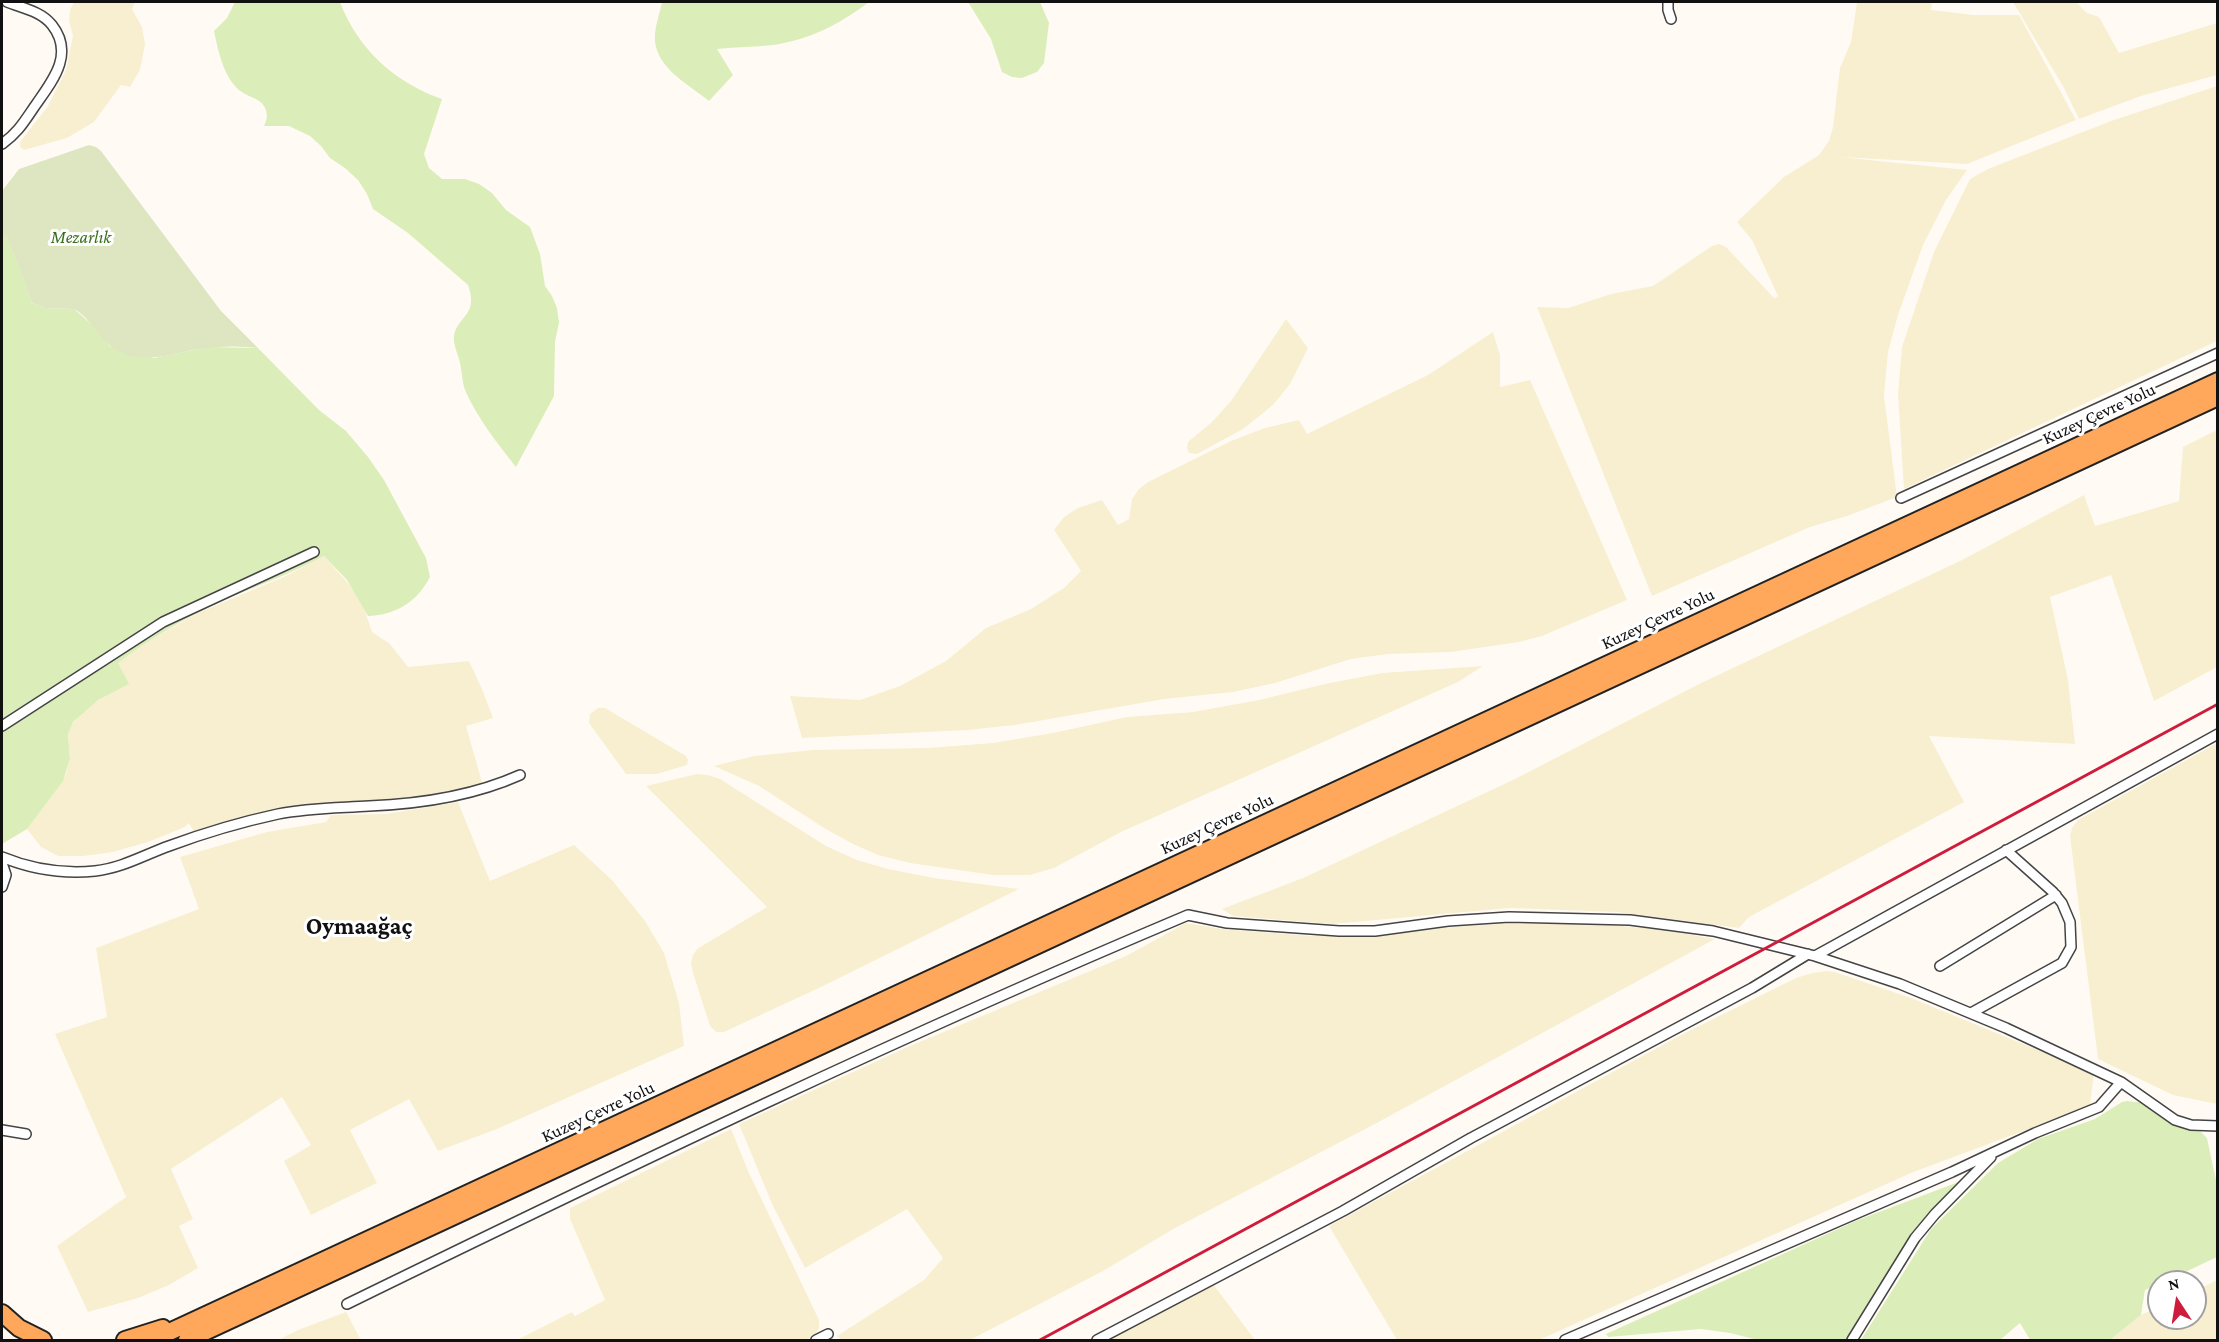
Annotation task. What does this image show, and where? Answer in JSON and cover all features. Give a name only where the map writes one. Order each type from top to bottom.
[{"type":"highway","name":"Kuzey Çevre Yolu","points":[[1119,899],[2217,381]]},
{"type":"highway","name":"Kuzey Çevre Yolu","points":[[152,1341],[222,1316],[1064,924],[2217,397]]},
{"type":"highway","points":[[2,1313],[19,1328],[44,1341]]},
{"type":"highway","name":"Kuzey Çevre Yolu","points":[[187,1341],[222,1316]]},
{"type":"highway","points":[[125,1341],[222,1316]]},
{"type":"highway","points":[[197,1341],[222,1316]]},
{"type":"street","points":[[2,144],[16,134],[53,80],[60,67],[62,51],[59,36],[51,23],[39,14],[7,2]]},
{"type":"street","points":[[1668,2],[1671,19]]},
{"type":"street","points":[[1901,498],[2217,353]]},
{"type":"street","points":[[2,726],[163,622],[314,552]]},
{"type":"street","points":[[1097,1341],[1343,1211],[1471,1138],[1752,988],[2217,734]]},
{"type":"street","points":[[2,857],[25,865],[52,870],[98,870],[132,861],[194,837],[273,815],[322,808],[385,805],[453,797],[482,790],[520,775]]},
{"type":"street","points":[[1971,1013],[2062,963],[2072,941],[2070,922],[2056,895],[2006,850]]},
{"type":"street","points":[[2,863],[6,875],[2,887]]},
{"type":"street","points":[[1940,966],[2056,895]]},
{"type":"street","points":[[347,1304],[588,1187],[875,1053],[1188,915],[1227,923],[1357,932],[1488,917],[1630,920],[1713,931],[1812,955],[1900,984],[1971,1013],[2121,1082],[2175,1120],[2192,1125],[2217,1126]]},
{"type":"street","points":[[1565,1341],[2035,1133],[2099,1107],[2121,1082]]},
{"type":"street","points":[[2,1130],[26,1134]]},
{"type":"street","points":[[1852,1341],[1916,1238],[1935,1214],[1994,1153]]},
{"type":"street","points":[[816,1341],[828,1334]]},
{"type":"shaded area","points":[[74,2],[135,2],[132,9],[142,27],[145,44],[140,70],[130,87],[121,85],[94,122],[67,138],[24,150],[20,147],[20,142],[48,106],[66,70],[73,36],[69,21],[70,10]]},
{"type":"shaded area","points":[[1857,2],[1932,2],[1931,10],[1974,15],[2019,15],[2076,120],[1967,164],[1840,157],[1967,170],[1946,200],[1923,245],[1898,315],[1888,352],[1884,396],[1897,497],[1810,527],[1652,596],[1537,307],[1568,308],[1611,294],[1653,286],[1712,246],[1719,244],[1726,247],[1774,298],[1778,296],[1752,240],[1737,222],[1784,177],[1819,155],[1829,141],[1833,127],[1840,68],[1851,42]]},
{"type":"shaded area","points":[[2013,2],[2076,2],[2087,13],[2099,17],[2119,53],[2217,23],[2217,75],[2141,96],[2079,119],[2064,88]]},
{"type":"shaded area","points":[[2217,86],[2217,341],[1904,489],[1898,394],[1902,347],[1934,252],[1970,179],[1988,169],[2111,121]]},
{"type":"shaded area","points":[[1286,319],[1308,348],[1290,384],[1273,405],[1243,429],[1197,454],[1189,453],[1188,442],[1212,422],[1231,401]]},
{"type":"shaded area","points":[[1493,332],[1500,355],[1500,387],[1530,380],[1627,600],[1542,636],[1519,642],[1451,652],[1388,654],[1351,659],[1275,683],[1233,692],[1164,699],[1015,725],[968,730],[802,738],[790,696],[860,700],[900,686],[946,661],[986,628],[1031,609],[1064,588],[1081,571],[1054,530],[1064,517],[1078,508],[1102,500],[1118,525],[1129,519],[1132,499],[1148,482],[1231,441],[1265,428],[1299,420],[1307,434],[1428,375]]},
{"type":"shaded area","points":[[2217,430],[2217,667],[2154,701],[2111,575],[2050,597],[2068,680],[2075,744],[1929,736],[1964,802],[1749,917],[1739,928],[1617,912],[1510,908],[1332,924],[1233,916],[1222,909],[1303,878],[1515,779],[1699,684],[1962,560],[2084,495],[2095,526],[2179,501],[2183,447]]},
{"type":"shaded area","points":[[324,556],[353,589],[364,608],[372,632],[390,644],[408,667],[469,661],[493,718],[466,726],[483,786],[413,799],[329,806],[197,837],[189,823],[185,827],[148,842],[113,852],[84,856],[58,856],[41,847],[27,829],[66,774],[70,759],[68,734],[70,726],[90,705],[128,684],[117,663],[154,638],[198,613],[288,575]]},
{"type":"shaded area","points":[[1483,666],[1458,682],[1121,832],[1054,868],[1030,875],[993,875],[910,863],[878,855],[824,828],[759,786],[714,766],[754,756],[813,750],[927,748],[993,743],[1127,717],[1193,712],[1382,673]]},
{"type":"shaded area","points":[[598,708],[605,708],[686,756],[687,765],[657,774],[626,774],[589,723],[590,714]]},
{"type":"shaded area","points":[[2217,743],[2217,1104],[2173,1095],[2098,1059],[2070,836],[2078,820]]},
{"type":"shaded area","points":[[697,774],[720,779],[826,846],[857,860],[934,878],[1019,889],[821,987],[724,1032],[716,1032],[710,1026],[693,973],[691,963],[693,955],[697,949],[767,907],[646,786]]},
{"type":"shaded area","points":[[458,802],[490,881],[574,845],[612,880],[645,921],[664,953],[679,1003],[684,1046],[497,1129],[438,1151],[409,1099],[350,1130],[377,1183],[311,1215],[284,1161],[311,1145],[282,1097],[171,1169],[193,1219],[179,1226],[198,1268],[169,1285],[138,1298],[88,1312],[57,1246],[126,1197],[55,1034],[107,1017],[96,948],[199,909],[180,857],[267,832],[326,822],[331,815],[386,814]]},
{"type":"shaded area","points":[[1186,923],[1222,929],[1311,936],[1500,924],[1597,924],[1656,929],[1715,939],[1373,1125],[1175,1228],[1103,1271],[970,1340],[841,1340],[837,1336],[924,1280],[943,1258],[907,1209],[805,1268],[773,1206],[739,1124],[910,1046],[1126,956]]},
{"type":"shaded area","points":[[1827,971],[1911,998],[2094,1073],[2090,1106],[1911,1173],[1539,1340],[1397,1340],[1329,1226],[1681,1035],[1796,978]]},
{"type":"shaded area","points":[[731,1129],[749,1173],[819,1320],[816,1334],[806,1340],[517,1340],[572,1312],[575,1316],[605,1300],[570,1219],[570,1208]]},
{"type":"shaded area","points":[[2217,1280],[2217,1340],[2110,1340],[2147,1312],[2147,1330],[2207,1330],[2207,1285]]},
{"type":"shaded area","points":[[1213,1284],[1255,1340],[1109,1340]]},
{"type":"shaded area","points":[[346,1312],[361,1340],[278,1340],[298,1330]]},
{"type":"green space","points":[[235,2],[340,2],[357,35],[380,62],[408,83],[442,99],[424,154],[429,168],[442,179],[465,179],[479,184],[492,193],[506,210],[530,227],[540,254],[545,286],[557,308],[559,322],[555,342],[554,396],[516,467],[482,421],[464,387],[454,336],[471,303],[468,285],[408,233],[373,209],[358,180],[330,158],[310,136],[289,126],[264,126],[266,110],[257,100],[233,84],[225,70],[217,46],[214,31],[227,18]]},
{"type":"green space","points":[[662,2],[869,2],[835,24],[812,35],[773,45],[717,49],[733,75],[709,101],[673,73],[659,56],[655,34]]},
{"type":"green space","points":[[968,2],[1040,2],[1049,23],[1044,63],[1037,72],[1022,78],[1012,77],[1002,72],[991,39]]},
{"type":"green space","name":"Mezarlık","points":[[89,145],[101,151],[221,311],[258,348],[213,347],[150,358],[128,355],[111,346],[86,318],[74,309],[45,308],[32,303],[7,236],[2,234],[2,191],[19,169]]},
{"type":"green space","points":[[2,234],[7,235],[32,303],[45,308],[74,309],[97,329],[110,346],[154,358],[209,347],[258,348],[319,410],[346,431],[368,457],[384,480],[426,558],[430,577],[419,594],[405,606],[388,613],[368,616],[347,580],[324,556],[235,595],[155,637],[118,663],[129,684],[98,700],[73,722],[68,734],[70,759],[63,781],[27,829],[2,844]]},
{"type":"green space","points":[[2122,1102],[2144,1103],[2181,1126],[2199,1130],[2207,1138],[2217,1185],[2217,1257],[2189,1270],[2147,1270],[2147,1289],[2141,1315],[2110,1340],[2030,1340],[2020,1323],[2000,1340],[1861,1340],[1931,1229],[1998,1163],[2038,1139],[2095,1119]]},
{"type":"green space","points":[[1969,1178],[1926,1224],[1852,1340],[1758,1340],[1701,1329],[1608,1337],[1606,1334],[1858,1220]]},
{"type":"railway","points":[[1040,1340],[2218,704]]},
{"type":"district","name":"Oymaağaç","points":[[359,927]]}]
